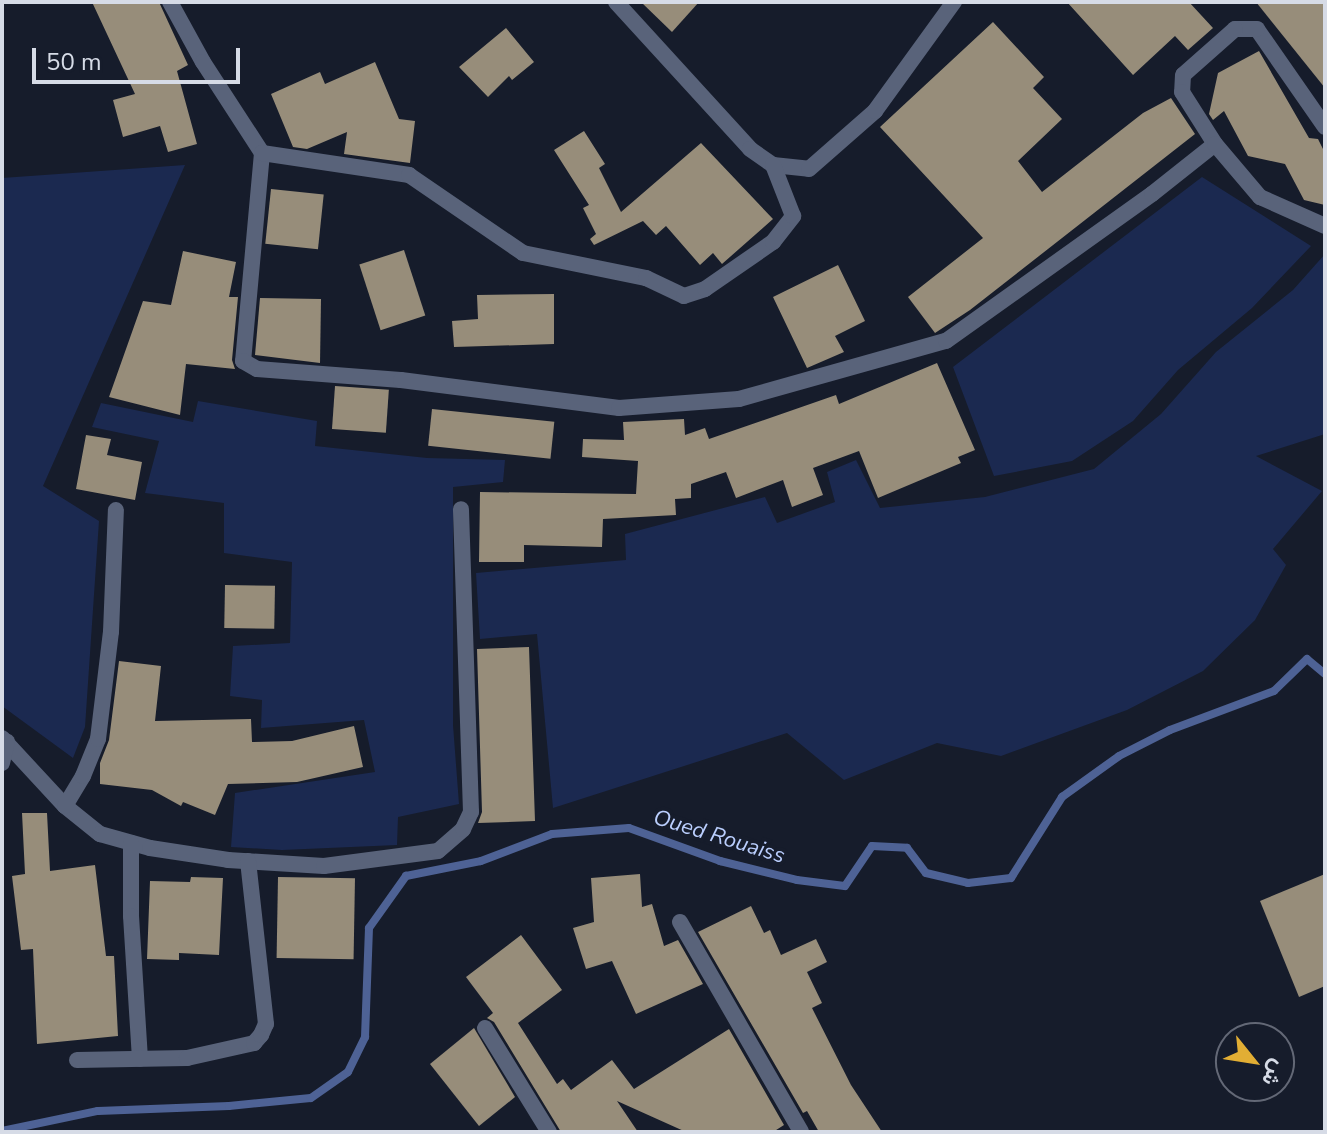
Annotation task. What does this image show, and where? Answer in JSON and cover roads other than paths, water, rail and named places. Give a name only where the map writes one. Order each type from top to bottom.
[{"type":"street","points":[[170,2],[203,62],[262,153],[243,361],[257,369],[401,380],[619,408],[739,399],[946,341],[1152,194],[1215,144]]},
{"type":"street","points":[[616,2],[750,149],[773,165],[809,169],[875,111],[954,2]]},
{"type":"street","points":[[1325,127],[1257,29],[1235,29],[1183,75],[1182,92],[1215,144],[1260,197],[1325,226]]},
{"type":"street","points":[[262,153],[409,175],[523,253],[646,278],[684,296],[705,289],[773,242],[793,216],[773,165]]},
{"type":"street","points":[[4,740],[65,806],[100,834],[131,843],[248,861],[324,866],[438,851],[463,829],[471,812],[461,509]]},
{"type":"street","points":[[65,806],[83,776],[98,739],[108,669],[116,510]]},
{"type":"street","points":[[2,763],[4,740]]},
{"type":"street","points":[[131,843],[131,916],[140,1059]]},
{"type":"street","points":[[77,1060],[187,1058],[254,1043],[261,1035],[266,1024],[248,861]]},
{"type":"street","points":[[680,922],[801,1132]]},
{"type":"street","points":[[485,1028],[549,1132]]},
{"type":"waterway","name":"Oued Rouaiss","points":[[2,1131],[98,1111],[229,1106],[311,1098],[348,1072],[365,1037],[369,928],[406,876],[481,861],[552,834],[629,828],[720,861],[797,880],[845,886],[872,846],[907,848],[926,873],[968,883],[1011,878],[1062,797],[1119,756],[1170,730],[1274,691],[1307,659],[1325,674]]}]
